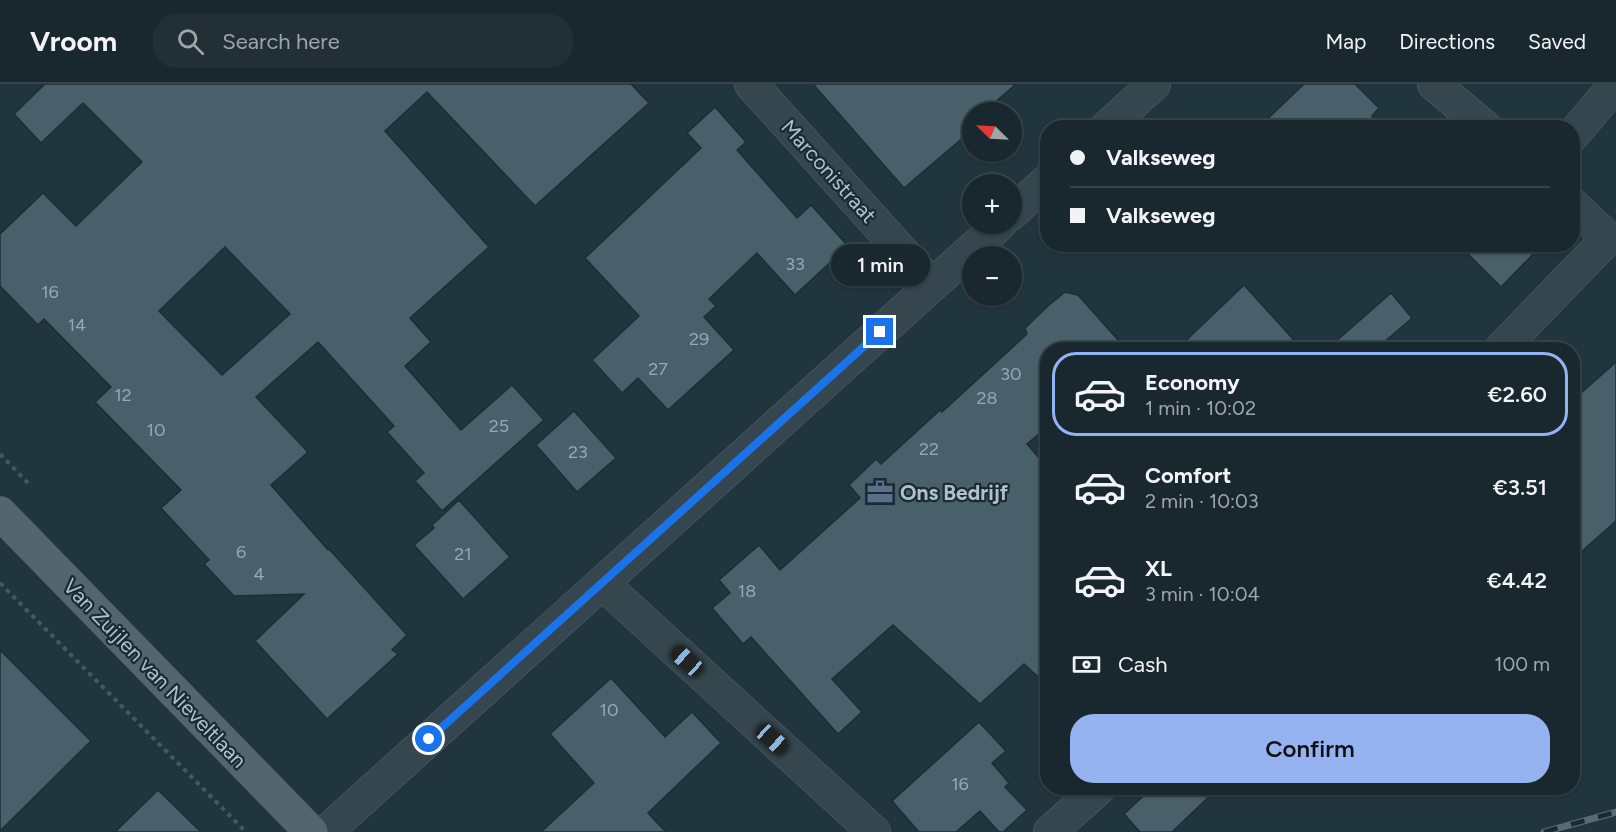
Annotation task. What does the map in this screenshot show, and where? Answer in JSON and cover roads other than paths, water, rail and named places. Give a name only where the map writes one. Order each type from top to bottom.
[{"type":"main road","name":"Van Zuijlen van Nieveltlaan","points":[[0,513],[311,832]]},
{"type":"street","name":"Marconistraat","points":[[751,84],[932,285]]},
{"type":"street","points":[[1115,120],[1154,84]]},
{"type":"street","points":[[1434,84],[1477,120]]},
{"type":"street","points":[[1580,127],[1616,84]]},
{"type":"street","points":[[1022,204],[1040,187]]},
{"type":"street","points":[[1508,342],[1608,238],[1580,212]]},
{"type":"street","points":[[326,832],[989,234]]},
{"type":"street","points":[[602,583],[874,832]]},
{"type":"street","points":[[1050,832],[1091,795]]},
{"type":"railway","points":[[1544,832],[1616,812]]},
{"type":"place","name":"Ons Bedrijf","points":[[880,492]]}]
